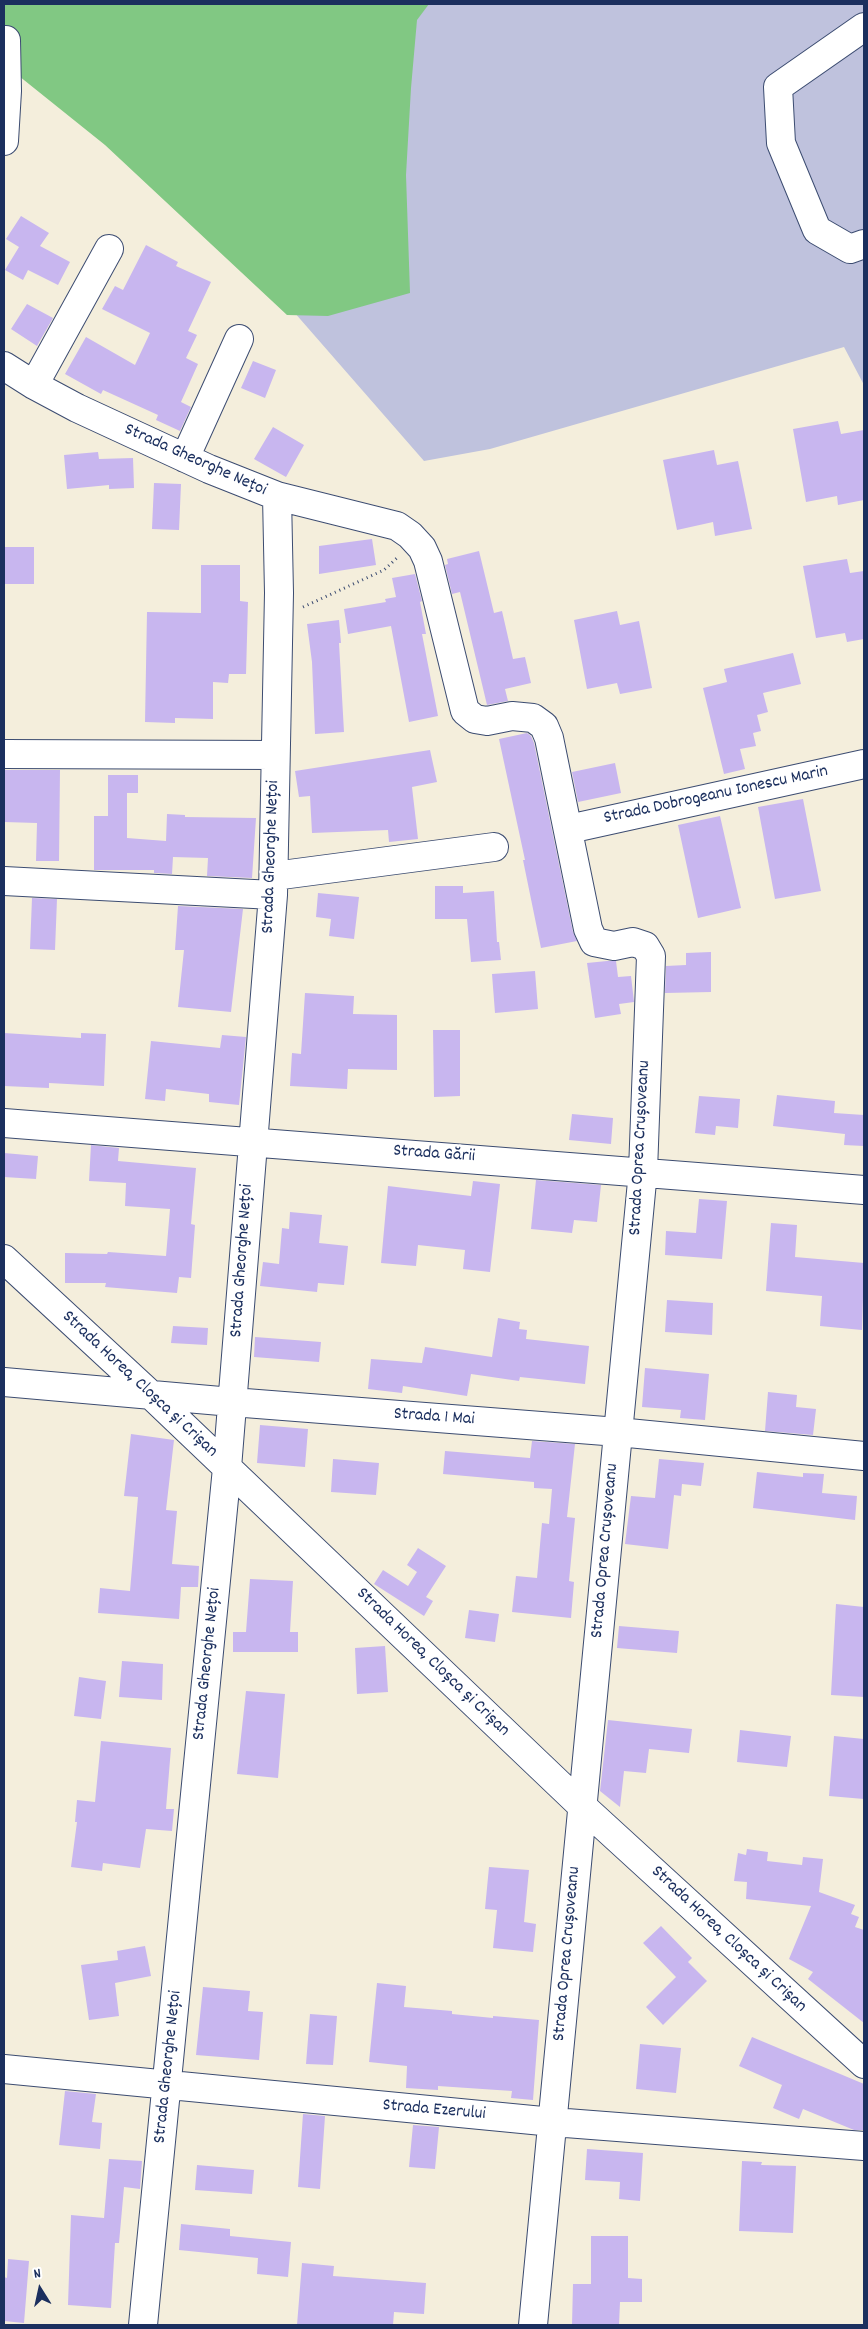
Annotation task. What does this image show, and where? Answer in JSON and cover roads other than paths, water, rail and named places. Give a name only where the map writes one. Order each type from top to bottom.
[{"type":"street","points":[[864,27],[778,87],[780,143],[817,230],[850,249],[864,244]]},
{"type":"street","points":[[4,141],[7,91],[6,40]]},
{"type":"street","points":[[34,385],[109,248]]},
{"type":"street","points":[[185,458],[240,339]]},
{"type":"street","name":"Strada Gheorghe Nețoi","points":[[4,366],[34,385],[77,408],[185,458],[278,496],[279,616],[273,885],[227,1468],[143,2325]]},
{"type":"street","points":[[278,496],[397,526],[422,548],[428,561],[465,711],[475,718],[488,721],[512,716],[533,718],[544,726],[549,738],[568,829]]},
{"type":"street","points":[[4,754],[275,755]]},
{"type":"street","name":"Strada Dobrogeanu Ionescu Marin","points":[[568,829],[864,764]]},
{"type":"street","name":"Strada Oprea Crușoveanu","points":[[533,2325],[643,1171],[651,956],[645,946],[633,942],[614,946],[594,942],[588,929],[568,829]]},
{"type":"street","points":[[4,881],[273,885],[494,847]]},
{"type":"street","name":"Strada Gării","points":[[4,1123],[643,1171],[864,1190]]},
{"type":"street","name":"Strada Horea, Cloșca și Crișan","points":[[4,1259],[151,1395],[582,1806],[864,2064]]},
{"type":"street","name":"Strada 1 Mai","points":[[4,1382],[618,1432],[864,1456]]},
{"type":"street","name":"Strada Ezerului","points":[[4,2069],[553,2122],[864,2146]]}]
